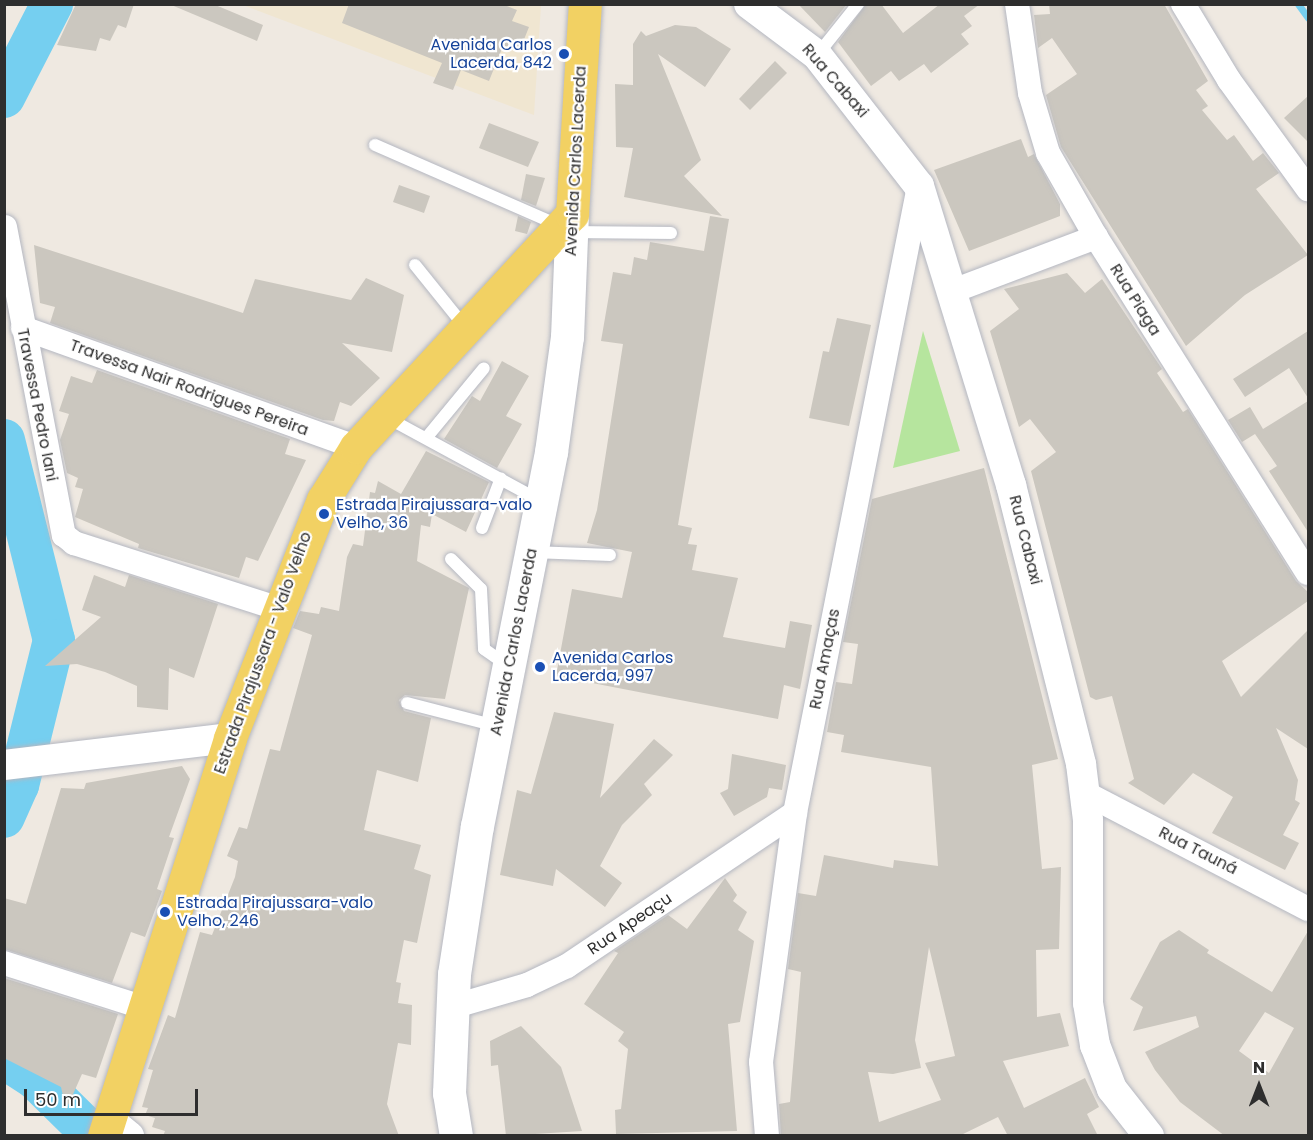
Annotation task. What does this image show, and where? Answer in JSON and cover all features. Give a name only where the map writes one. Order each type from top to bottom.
[{"type":"main road","name":"Avenida Carlos Lacerda","points":[[456,1136],[449,1094],[452,1007],[463,905],[542,502],[567,338],[568,224],[585,4]]},
{"type":"main road","name":"Estrada Pirajussara - Valo Velho","points":[[112,1130],[145,1008],[230,738],[277,608],[323,500],[356,447],[466,328],[568,224]]},
{"type":"street","name":"Rua Cabaxi","points":[[749,4],[817,55],[919,186],[1011,485],[1087,794],[1088,1003],[1095,1045],[1112,1089],[1149,1136]]},
{"type":"street","name":"Rua Piaga","points":[[1017,4],[1037,126],[1096,237],[1308,573]]},
{"type":"street","points":[[1183,4],[1216,62],[1308,189]]},
{"type":"street","name":"Rua Amaças","points":[[767,1136],[761,1062],[795,813],[919,186]]},
{"type":"street","name":"Travessa Pedro Iani","points":[[5,227],[60,526],[74,543],[277,608]]},
{"type":"street","points":[[953,291],[1096,237]]},
{"type":"street","name":"Travessa Nair Rodrigues Pereira","points":[[23,328],[356,447]]},
{"type":"street","points":[[8,764],[230,738]]},
{"type":"street","name":"Rua Tauná","points":[[1087,794],[1308,909]]},
{"type":"street","name":"Rua Apeaçu","points":[[452,1007],[527,985],[567,966],[795,813]]},
{"type":"street","points":[[4,963],[145,1008]]},
{"type":"lane","points":[[817,55],[858,4]]},
{"type":"lane","points":[[375,145],[568,224],[671,233]]},
{"type":"lane","points":[[415,265],[466,328]]},
{"type":"lane","points":[[427,437],[484,368]]},
{"type":"lane","points":[[384,416],[427,437],[542,502]]},
{"type":"lane","points":[[482,528],[501,478]]},
{"type":"lane","points":[[532,552],[610,555]]},
{"type":"lane","points":[[452,559],[481,589],[484,649],[509,667]]},
{"type":"lane","points":[[407,703],[497,726]]},
{"type":"shaded area","points":[[243,5],[541,5],[534,115]]},
{"type":"green space","points":[[923,331],[960,451],[893,468],[915,366]]},
{"type":"building","points":[[76,4],[134,4],[126,28],[118,25],[110,41],[100,38],[96,51],[57,45]]},
{"type":"building","points":[[169,4],[213,4],[263,25],[257,41]]},
{"type":"building","points":[[349,4],[502,4],[517,10],[512,21],[529,27],[519,52],[503,46],[489,81],[461,70],[453,90],[433,83],[442,63],[342,23]]},
{"type":"building","points":[[798,4],[847,4],[825,32]]},
{"type":"building","points":[[866,4],[881,4],[903,33],[940,4],[980,4],[964,16],[972,26],[961,34],[969,44],[931,73],[924,64],[899,81],[891,71],[871,86],[838,42]]},
{"type":"building","points":[[1049,4],[1164,4],[1208,81],[1196,90],[1208,106],[1202,110],[1227,140],[1234,135],[1253,161],[1263,153],[1279,173],[1256,189],[1308,255],[1245,295],[1186,346],[1061,147],[1046,95],[1077,74],[1052,38],[1038,48],[1034,15],[1050,14]]},
{"type":"building","points":[[675,25],[696,27],[731,49],[705,87],[658,54],[701,160],[684,176],[722,216],[624,197],[633,148],[616,147],[615,84],[633,85],[633,44],[641,31],[646,36]]},
{"type":"building","points":[[775,61],[787,73],[750,110],[739,99]]},
{"type":"building","points":[[1308,96],[1308,142],[1284,118]]},
{"type":"building","points":[[489,123],[539,142],[528,167],[479,148]]},
{"type":"building","points":[[1021,139],[1028,157],[1034,154],[1060,204],[1060,216],[969,251],[934,170]]},
{"type":"building","points":[[526,174],[545,178],[536,206],[521,200]]},
{"type":"building","points":[[399,185],[430,196],[424,213],[393,202]]},
{"type":"building","points":[[518,216],[531,222],[527,234],[515,231]]},
{"type":"building","points":[[710,216],[729,219],[678,525],[692,528],[688,544],[697,545],[692,570],[738,578],[723,637],[785,648],[790,621],[812,625],[800,689],[784,685],[778,719],[556,676],[572,589],[622,598],[632,552],[587,543],[597,510],[623,344],[601,341],[613,272],[631,275],[634,257],[647,260],[650,242],[704,251]]},
{"type":"building","points":[[34,245],[243,313],[255,279],[351,300],[366,278],[404,295],[392,352],[342,343],[380,378],[351,406],[340,402],[334,421],[323,420],[50,323],[55,307],[40,303]]},
{"type":"building","points":[[1067,273],[1085,293],[1102,279],[1162,369],[1157,373],[1183,412],[1188,409],[1296,581],[1308,592],[1308,601],[1222,661],[1241,697],[1308,630],[1308,749],[1276,728],[1298,780],[1295,800],[1300,803],[1283,835],[1299,843],[1285,870],[1212,833],[1233,797],[1193,773],[1164,805],[1128,783],[1134,779],[1112,696],[1096,700],[1090,697],[1031,471],[1056,452],[1030,419],[1019,427],[990,331],[1019,309],[1004,289]]},
{"type":"building","points":[[837,318],[871,325],[849,426],[809,418],[823,351],[829,352]]},
{"type":"building","points":[[1308,331],[1308,398],[1289,368],[1245,397],[1233,379]]},
{"type":"building","points":[[502,361],[529,376],[506,416],[522,424],[497,468],[444,439],[472,396],[480,401]]},
{"type":"building","points":[[97,370],[290,439],[285,454],[306,460],[258,561],[246,557],[239,578],[138,548],[139,544],[75,517],[83,489],[75,487],[78,478],[67,473],[60,440],[69,414],[59,411],[71,376],[92,383]]},
{"type":"building","points":[[1308,401],[1308,532],[1269,471],[1277,466],[1255,434],[1242,442],[1228,420],[1250,407],[1263,429]]},
{"type":"building","points":[[426,451],[489,482],[466,532],[432,514],[430,527],[421,525],[417,561],[469,588],[445,699],[405,695],[399,700],[404,711],[431,718],[418,782],[377,770],[364,830],[421,845],[414,869],[431,875],[417,943],[404,940],[396,982],[401,983],[398,1003],[412,1005],[411,1045],[398,1043],[387,1104],[399,1136],[163,1136],[165,1131],[152,1127],[155,1118],[145,1115],[148,1108],[142,1107],[153,1070],[148,1069],[168,1015],[175,1018],[200,932],[212,935],[235,877],[238,861],[227,856],[239,827],[247,829],[270,749],[280,751],[312,635],[293,628],[300,611],[319,614],[321,607],[339,611],[347,557],[353,544],[363,546],[370,492],[375,493],[378,481],[401,494]]},
{"type":"building","points":[[984,468],[1058,759],[1032,765],[1042,869],[1061,867],[1059,949],[1036,950],[1037,1017],[1060,1013],[1069,1046],[1003,1061],[1024,1108],[1085,1078],[1099,1107],[1087,1114],[1098,1136],[1008,1136],[998,1117],[959,1136],[781,1136],[779,1104],[790,1102],[801,972],[788,969],[798,893],[816,896],[824,855],[893,868],[894,860],[938,866],[931,767],[841,752],[844,735],[827,732],[836,682],[852,684],[858,644],[843,642],[872,499]],"holes":[[[929,947],[955,1056],[925,1063],[941,1100],[879,1122],[868,1072],[893,1074],[921,1068],[915,1040]]]},
{"type":"building","points":[[94,575],[125,587],[129,575],[218,604],[194,678],[169,668],[168,710],[137,707],[137,686],[105,672],[77,664],[45,666],[101,617],[82,610]]},
{"type":"building","points":[[554,712],[614,724],[600,798],[654,739],[673,755],[644,784],[652,795],[622,825],[600,866],[622,883],[605,907],[556,869],[553,886],[500,875],[517,790],[531,794]]},
{"type":"building","points":[[732,754],[786,765],[782,790],[769,788],[767,797],[734,816],[720,793],[728,789]]},
{"type":"building","points":[[182,766],[190,779],[169,837],[174,838],[157,889],[162,891],[145,937],[131,932],[112,983],[4,949],[4,898],[26,904],[61,788],[84,789],[86,783]]},
{"type":"building","points":[[725,878],[737,895],[733,901],[747,912],[738,930],[754,941],[740,1022],[728,1024],[737,1131],[616,1134],[615,1110],[621,1109],[628,1049],[618,1041],[624,1032],[584,1004],[618,953],[614,951],[668,915],[687,929]]},
{"type":"building","points":[[1179,930],[1209,950],[1207,953],[1272,992],[1308,931],[1308,1136],[1225,1136],[1180,1102],[1155,1070],[1145,1052],[1199,1027],[1196,1016],[1133,1031],[1143,1007],[1130,999],[1160,942]],"holes":[[[1265,1012],[1294,1028],[1269,1073],[1239,1051]]]},
{"type":"building","points":[[4,978],[118,1014],[96,1078],[82,1074],[66,1110],[61,1087],[4,1058]]},
{"type":"building","points":[[521,1026],[561,1067],[582,1131],[506,1136],[498,1065],[491,1066],[490,1041]]},
{"type":"waterway","points":[[4,97],[52,4]]},
{"type":"waterway","points":[[1298,4],[1308,18]]},
{"type":"waterway","points":[[4,440],[54,640],[18,785],[4,817]]},
{"type":"waterway","points":[[4,1058],[35,1078],[94,1136]]},
{"type":"place","name":"Avenida Carlos Lacerda, 842","points":[[564,54]]},
{"type":"place","name":"Estrada Pirajussara-valo Velho, 36","points":[[324,514]]},
{"type":"place","name":"Avenida Carlos Lacerda, 997","points":[[540,667]]},
{"type":"place","name":"Estrada Pirajussara-valo Velho, 246","points":[[165,912]]}]
